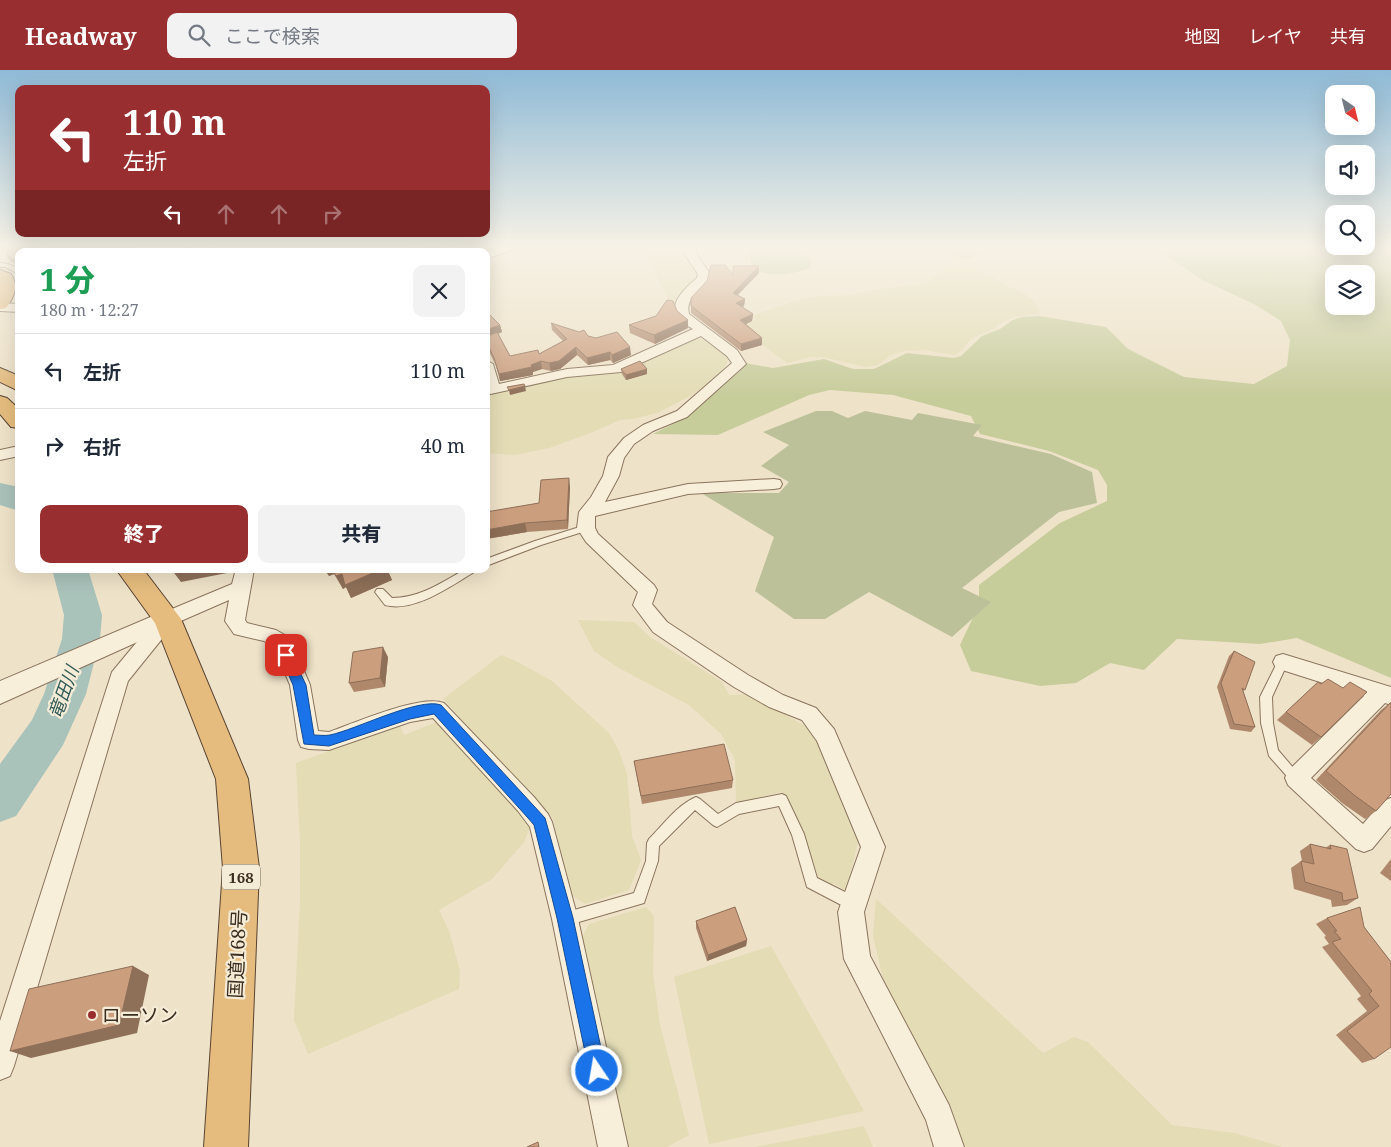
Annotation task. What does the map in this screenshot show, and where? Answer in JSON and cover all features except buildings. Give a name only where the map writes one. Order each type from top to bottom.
[{"type":"highway","points":[[0,374],[15,383]]},
{"type":"highway","points":[[0,402],[15,418]]},
{"type":"highway","name":"168","points":[[132,573],[160,608]]},
{"type":"highway","name":"168","points":[[142,573],[160,608]]},
{"type":"highway","name":"国道168号","points":[[160,608],[232,779],[242,868],[226,1147]]},
{"type":"street","points":[[686,297],[681,303],[680,310],[683,316],[700,331],[732,353],[739,364],[724,374],[682,414],[648,428],[629,441],[616,457],[611,476],[587,520],[592,538],[648,590],[642,605],[660,627],[741,681],[776,700],[809,714],[826,736],[873,847],[851,912],[857,959],[939,1115],[949,1147]]},
{"type":"street","points":[[490,389],[567,373],[616,369],[700,331]]},
{"type":"street","points":[[0,455],[15,452]]},
{"type":"street","points":[[587,520],[688,489],[774,484]]},
{"type":"street","points":[[0,693],[99,650],[160,608],[243,578]]},
{"type":"street","points":[[243,578],[235,620],[241,629],[269,635],[283,643],[286,655],[300,685],[309,740],[329,741],[410,713],[437,708],[526,804],[540,822],[565,918],[613,1147]]},
{"type":"street","points":[[0,1066],[118,678],[160,608]]},
{"type":"street","points":[[1283,662],[1386,695],[1296,778],[1364,841],[1391,809]]},
{"type":"lane","points":[[490,561],[587,520]]},
{"type":"lane","points":[[380,592],[389,602],[403,603],[428,594],[466,573]]},
{"type":"lane","points":[[1283,662],[1266,697],[1269,752],[1296,778]]},
{"type":"lane","points":[[565,918],[639,898],[652,861],[653,843],[688,808],[696,803],[717,821],[736,809],[782,800],[798,834],[812,882],[854,904]]},
{"type":"shaded area","points":[[667,297],[682,297],[675,306],[671,306]]},
{"type":"shaded area","points":[[813,297],[1029,297],[1040,311],[1039,314],[1014,317],[999,324],[995,328],[971,339],[955,355],[923,350],[905,351],[891,355],[878,365],[866,367],[823,357],[810,357],[787,363],[740,328],[757,319],[748,317]]},
{"type":"shaded area","points":[[698,338],[710,342],[728,358],[727,364],[716,378],[690,396],[657,413],[620,420],[549,448],[515,455],[490,453],[490,394],[503,388],[556,379],[618,372]]},
{"type":"shaded area","points":[[578,620],[634,622],[650,637],[722,682],[729,695],[750,694],[813,731],[859,836],[847,891],[833,883],[831,888],[819,879],[808,848],[788,803],[781,792],[736,803],[735,760],[721,734],[689,705],[617,667],[594,651]]},
{"type":"shaded area","points":[[501,655],[552,681],[609,733],[619,751],[627,774],[632,836],[641,860],[629,890],[585,904],[567,892],[553,818],[443,699]]},
{"type":"shaded area","points":[[439,721],[530,827],[524,842],[492,879],[439,910],[449,931],[460,971],[459,989],[308,1054],[294,1020],[300,902],[300,842],[296,763],[362,739],[399,723],[404,735]]},
{"type":"shaded area","points":[[876,899],[1043,1053],[1074,1037],[1088,1042],[1172,1125],[1234,1133],[1283,1147],[962,1147],[958,1127],[883,979],[873,936]]},
{"type":"shaded area","points":[[646,907],[654,916],[653,973],[660,1025],[689,1135],[667,1147],[629,1147],[621,1143],[580,941],[589,924]]},
{"type":"shaded area","points":[[771,946],[864,1111],[709,1144],[674,977]]},
{"type":"shaded area","points":[[864,1126],[873,1147],[755,1147]]},
{"type":"green space","points":[[1239,297],[1325,297],[1325,315],[1375,315],[1375,297],[1391,297],[1391,678],[1297,638],[1260,644],[1177,639],[1144,670],[1110,663],[1076,683],[1040,686],[971,671],[960,645],[979,605],[979,585],[1060,523],[1107,501],[1107,485],[1098,470],[1049,451],[980,434],[971,416],[893,395],[830,390],[809,395],[718,435],[653,434],[685,418],[707,400],[745,363],[773,368],[824,359],[853,369],[874,369],[907,353],[954,358],[961,356],[982,336],[1022,317],[1039,316],[1106,327],[1128,349],[1184,377],[1254,384],[1287,366],[1290,340],[1281,321]]},
{"type":"green space","points":[[816,411],[832,411],[848,418],[865,411],[912,420],[918,413],[982,425],[973,436],[1051,454],[1092,472],[1097,503],[1059,512],[962,588],[991,602],[952,637],[869,592],[825,619],[794,619],[755,591],[774,537],[701,493],[779,493],[789,482],[761,466],[789,445],[763,432]]},
{"type":"waterway","name":"竜田川","points":[[0,494],[15,498]]},
{"type":"waterway","name":"竜田川","points":[[0,801],[48,732],[65,694],[81,639],[83,615],[71,573]]},
{"type":"place","name":"ローソン","points":[[92,1015]]},
{"type":"route","points":[[286,655],[300,685],[309,740],[329,741],[410,713],[437,708],[526,804],[540,822],[565,918],[597,1071]]}]
